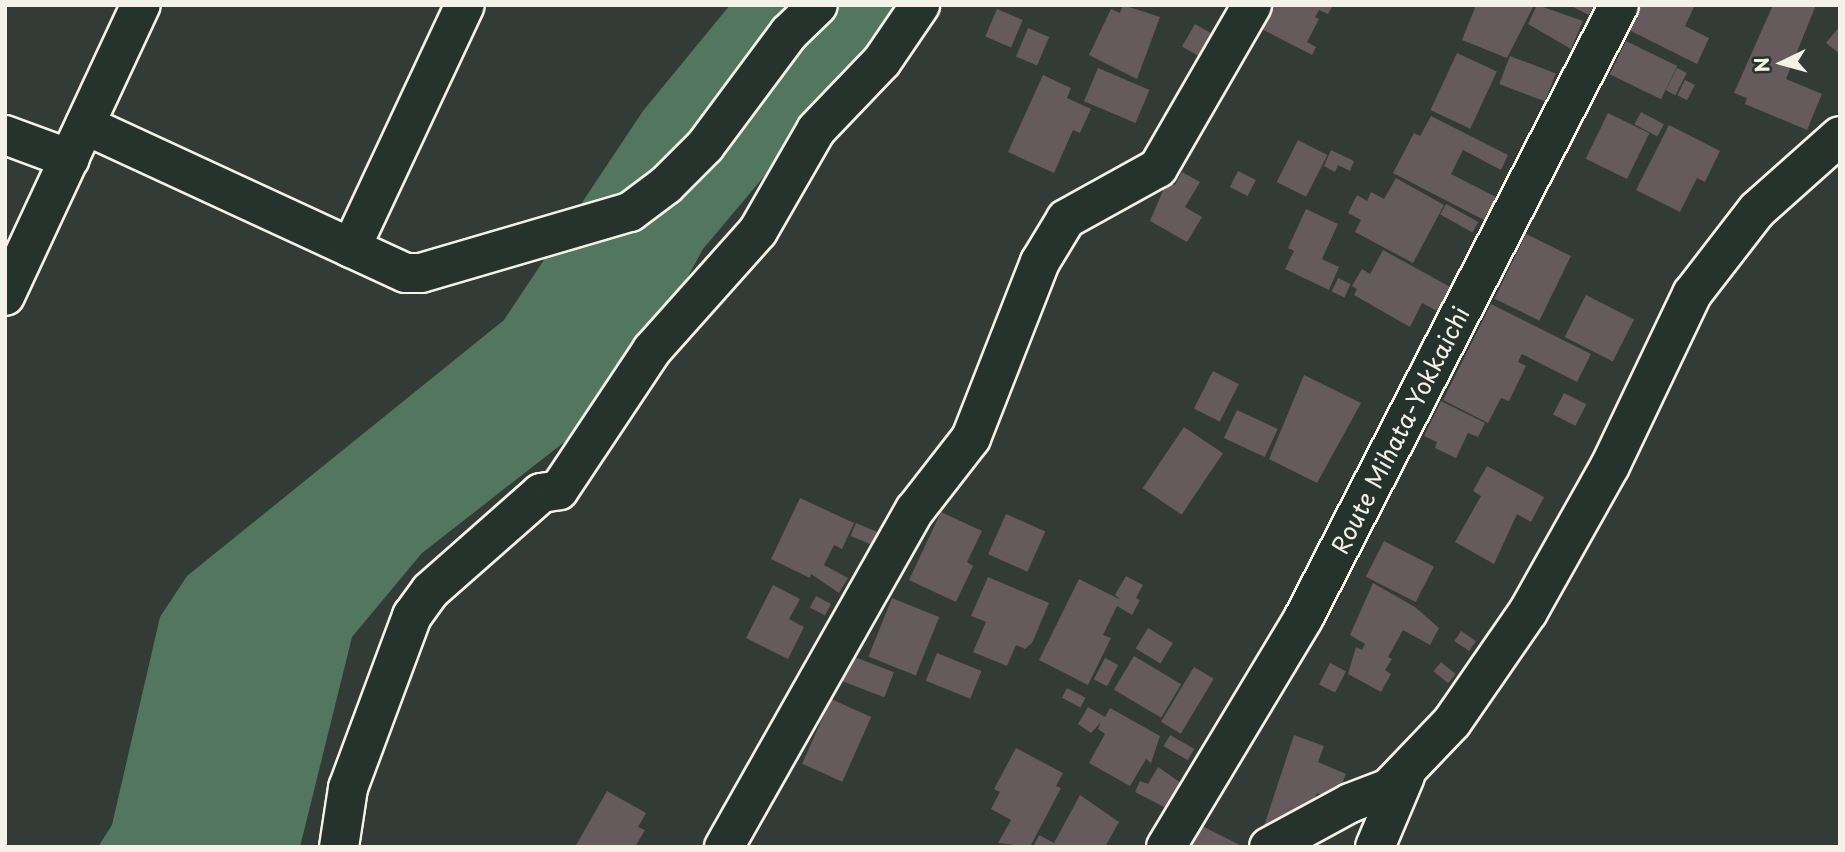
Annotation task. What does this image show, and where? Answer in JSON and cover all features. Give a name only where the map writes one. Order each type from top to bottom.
[{"type":"street","points":[[5,296],[141,5]]},
{"type":"street","points":[[351,248],[465,5]]},
{"type":"street","points":[[85,125],[406,273],[421,273],[630,212],[666,185],[705,146],[789,33],[818,5]]},
{"type":"street","points":[[339,847],[348,788],[412,617],[430,591],[541,493],[559,490],[652,349],[758,231],[816,130],[882,61],[920,5]]},
{"type":"street","points":[[724,847],[915,510],[971,438],[1040,262],[1066,219],[1158,168],[1252,5]]},
{"type":"street","name":"Route Mihata-Yokkaichi","points":[[1166,847],[1304,617],[1619,5]]},
{"type":"street","points":[[5,135],[69,159]]},
{"type":"street","points":[[1375,847],[1405,775],[1452,722],[1528,612],[1611,466],[1692,294],[1757,210],[1840,136]]},
{"type":"street","points":[[1269,847],[1405,775]]},
{"type":"green space","points":[[730,5],[908,5],[703,249],[622,397],[422,553],[352,637],[300,847],[98,847],[112,825],[160,617],[187,576],[504,320],[643,111]]},
{"type":"building","points":[[1123,5],[1160,17],[1137,79],[1089,55],[1111,9],[1120,13]]},
{"type":"building","points":[[1270,5],[1333,5],[1328,14],[1319,10],[1315,17],[1319,19],[1307,42],[1316,47],[1312,55],[1258,27]]},
{"type":"building","points":[[1476,5],[1534,5],[1507,58],[1462,40]]},
{"type":"building","points":[[1537,5],[1583,21],[1571,49],[1528,24]]},
{"type":"building","points":[[1569,5],[1594,5],[1589,15]]},
{"type":"building","points":[[1641,5],[1695,5],[1685,26],[1709,38],[1697,64],[1629,30]]},
{"type":"building","points":[[1773,5],[1816,5],[1786,79],[1822,94],[1807,130],[1745,104],[1747,98],[1734,93]]},
{"type":"building","points":[[997,9],[1023,20],[1011,48],[985,37]]},
{"type":"building","points":[[1195,24],[1216,36],[1203,59],[1182,47]]},
{"type":"building","points":[[1840,26],[1840,54],[1826,43]]},
{"type":"building","points":[[1028,28],[1049,37],[1037,66],[1016,57]]},
{"type":"building","points":[[1626,41],[1677,66],[1661,99],[1610,74]]},
{"type":"building","points":[[1457,53],[1497,72],[1470,129],[1430,110]]},
{"type":"building","points":[[1510,56],[1556,74],[1545,102],[1499,84]]},
{"type":"building","points":[[1098,68],[1150,90],[1135,123],[1084,101]]},
{"type":"building","points":[[1677,68],[1687,73],[1675,95],[1666,90]]},
{"type":"building","points":[[1043,75],[1071,88],[1067,98],[1091,109],[1080,133],[1073,130],[1054,173],[1008,152]]},
{"type":"building","points":[[1685,80],[1695,85],[1687,100],[1677,95]]},
{"type":"building","points":[[1641,112],[1664,124],[1657,137],[1634,124]]},
{"type":"building","points":[[1608,113],[1649,133],[1627,179],[1586,159]]},
{"type":"building","points":[[1431,116],[1508,155],[1501,170],[1463,150],[1451,174],[1496,197],[1484,220],[1393,173],[1414,133],[1420,136]]},
{"type":"building","points":[[1669,125],[1720,151],[1705,182],[1697,178],[1680,212],[1636,190]]},
{"type":"building","points":[[1298,140],[1327,155],[1306,197],[1277,182]]},
{"type":"building","points":[[1331,150],[1354,161],[1350,171],[1338,165],[1335,172],[1324,166]]},
{"type":"building","points":[[1238,171],[1256,180],[1248,196],[1230,187]]},
{"type":"building","points":[[1182,172],[1200,182],[1185,207],[1202,217],[1187,242],[1150,221],[1167,181],[1175,185]]},
{"type":"building","points":[[1396,178],[1444,205],[1413,263],[1355,232],[1361,220],[1348,213],[1357,195],[1367,201],[1371,192],[1384,199]]},
{"type":"building","points":[[1446,204],[1478,222],[1473,232],[1440,214]]},
{"type":"building","points":[[1306,209],[1338,224],[1322,259],[1339,267],[1329,290],[1285,269],[1294,251],[1288,248]]},
{"type":"building","points":[[1526,234],[1571,256],[1539,321],[1494,299]]},
{"type":"building","points":[[1383,250],[1452,288],[1439,312],[1422,303],[1410,327],[1354,295],[1357,289],[1352,286],[1362,269],[1370,274]]},
{"type":"building","points":[[1338,278],[1351,284],[1344,298],[1332,292]]},
{"type":"building","points":[[1586,295],[1634,320],[1613,361],[1565,337]]},
{"type":"building","points":[[1491,304],[1591,354],[1577,382],[1522,354],[1518,362],[1526,366],[1509,401],[1501,398],[1488,423],[1443,400]]},
{"type":"building","points":[[1213,371],[1239,384],[1220,422],[1194,408]]},
{"type":"building","points":[[1304,375],[1361,403],[1317,483],[1269,459]]},
{"type":"building","points":[[1564,393],[1586,404],[1575,426],[1553,414]]},
{"type":"building","points":[[1441,401],[1485,423],[1478,437],[1468,433],[1456,458],[1435,448],[1437,442],[1424,436]]},
{"type":"building","points":[[1237,410],[1278,429],[1265,457],[1224,438]]},
{"type":"building","points":[[1184,427],[1223,453],[1182,515],[1143,488]]},
{"type":"building","points":[[1487,466],[1544,497],[1531,522],[1517,514],[1494,564],[1455,542],[1481,496],[1473,491]]},
{"type":"building","points":[[800,498],[854,523],[842,549],[834,545],[824,565],[848,578],[839,593],[811,574],[810,578],[771,559]]},
{"type":"building","points":[[941,512],[982,531],[967,562],[973,566],[956,602],[909,580]]},
{"type":"building","points":[[1006,514],[1045,531],[1027,572],[988,554]]},
{"type":"building","points":[[856,523],[877,532],[872,545],[851,536]]},
{"type":"building","points":[[1384,541],[1434,566],[1416,602],[1366,577]]},
{"type":"building","points":[[1126,576],[1143,585],[1136,598],[1140,600],[1132,615],[1117,606],[1103,635],[1111,638],[1088,685],[1039,660],[1079,579],[1121,600],[1115,595]]},
{"type":"building","points":[[988,577],[1049,603],[1032,643],[1025,649],[1016,645],[1007,666],[973,652],[986,622],[971,616]]},
{"type":"building","points":[[1373,583],[1415,607],[1439,628],[1430,645],[1403,630],[1388,657],[1392,659],[1385,670],[1391,674],[1381,692],[1348,674],[1356,647],[1362,650],[1365,644],[1350,635]]},
{"type":"building","points":[[773,585],[800,599],[789,619],[804,627],[788,659],[746,638]]},
{"type":"building","points":[[816,596],[831,604],[825,615],[810,607]]},
{"type":"building","points":[[892,598],[939,617],[916,676],[868,656]]},
{"type":"building","points":[[1148,628],[1173,643],[1160,664],[1136,649]]},
{"type":"building","points":[[1461,631],[1476,641],[1469,651],[1454,641]]},
{"type":"building","points":[[937,653],[982,671],[970,699],[926,681]]},
{"type":"building","points":[[852,656],[894,672],[884,697],[842,681]]},
{"type":"building","points":[[1134,656],[1181,684],[1161,718],[1114,689]]},
{"type":"building","points":[[1105,658],[1118,665],[1107,686],[1094,679]]},
{"type":"building","points":[[1441,662],[1456,674],[1448,683],[1433,671]]},
{"type":"building","points":[[1330,663],[1346,671],[1335,693],[1319,684]]},
{"type":"building","points":[[1194,667],[1214,679],[1181,734],[1161,722]]},
{"type":"building","points":[[1067,688],[1086,698],[1080,708],[1062,698]]},
{"type":"building","points":[[831,699],[871,717],[842,782],[802,764]]},
{"type":"building","points":[[1088,707],[1105,717],[1110,708],[1160,736],[1151,763],[1146,759],[1130,786],[1089,763],[1105,734],[1098,729],[1101,722],[1091,733],[1078,724]]},
{"type":"building","points":[[1170,735],[1194,749],[1188,760],[1164,746]]},
{"type":"building","points":[[1294,735],[1324,746],[1318,762],[1346,774],[1335,801],[1317,793],[1309,812],[1298,807],[1292,820],[1274,830],[1264,826]]},
{"type":"building","points":[[1016,748],[1063,773],[1056,786],[1061,788],[1030,847],[998,843],[1011,820],[991,809],[1000,792],[994,789]]},
{"type":"building","points":[[1158,767],[1181,783],[1166,808],[1135,792],[1140,781],[1148,784]]},
{"type":"building","points":[[607,791],[646,813],[638,827],[645,830],[635,847],[575,847]]},
{"type":"building","points":[[1080,795],[1119,822],[1105,847],[1033,847],[1039,835],[1054,843]]},
{"type":"building","points":[[1200,825],[1244,847],[1189,847]]}]
